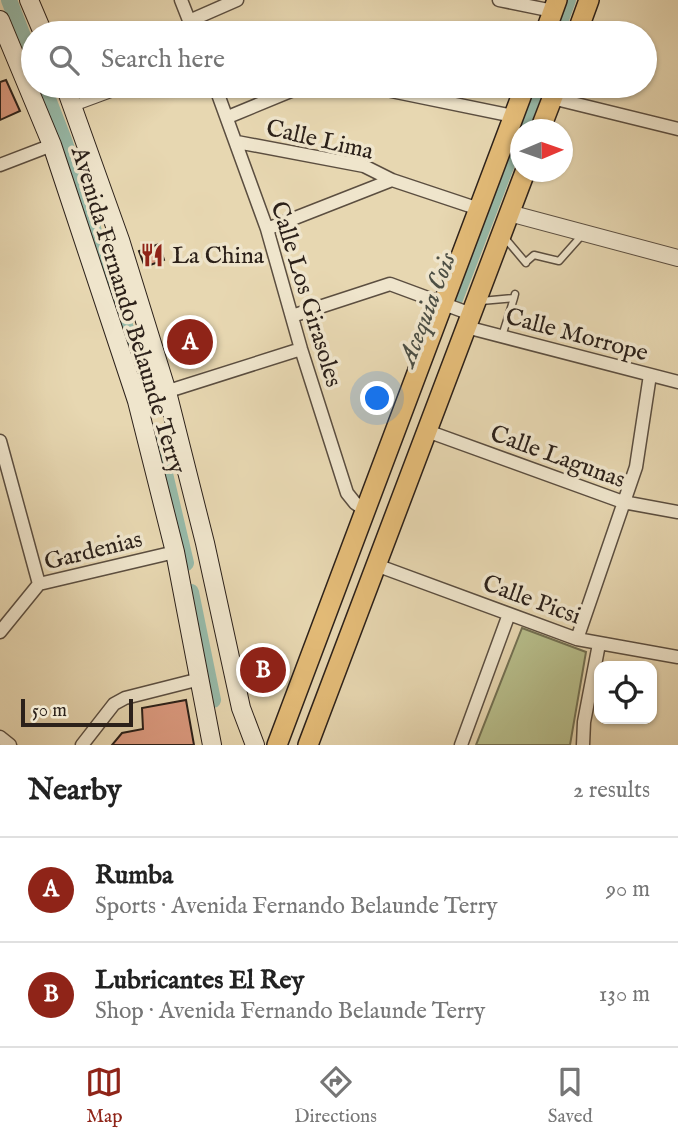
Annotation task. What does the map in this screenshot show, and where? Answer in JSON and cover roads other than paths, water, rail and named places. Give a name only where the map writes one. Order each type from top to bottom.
[{"type":"main road","points":[[29,0],[38,21]]},
{"type":"main road","points":[[581,21],[589,0]]},
{"type":"main road","name":"Avenida Fernando Belaunde Terry","points":[[0,20],[21,70]]},
{"type":"main road","name":"Avenida Fernando Belaunde Terry","points":[[32,98],[52,145],[137,401],[175,552],[212,745]]},
{"type":"main road","name":"Avenida Fernando Belaunde Terry","points":[[70,98],[120,240],[167,392],[205,543],[241,708],[255,745]]},
{"type":"main road","points":[[276,745],[520,98]]},
{"type":"main road","points":[[544,119],[553,98]]},
{"type":"main road","points":[[308,745],[521,182]]},
{"type":"street","points":[[181,0],[190,21]]},
{"type":"street","points":[[202,21],[237,0]]},
{"type":"street","points":[[499,0],[555,5]]},
{"type":"street","points":[[73,106],[95,98]]},
{"type":"street","name":"Calle Los Girasoles","points":[[220,98],[267,229],[347,493],[365,510]]},
{"type":"street","points":[[228,117],[274,98]]},
{"type":"street","points":[[425,98],[513,116]]},
{"type":"street","points":[[575,98],[678,129]]},
{"type":"street","name":"Calle Lima","points":[[237,142],[364,166],[392,180],[479,209]]},
{"type":"street","points":[[0,165],[52,145]]},
{"type":"street","name":"Calle Lima","points":[[267,229],[392,180]]},
{"type":"street","points":[[509,213],[678,258]]},
{"type":"street","name":"Calle Morrope","points":[[292,316],[390,284],[470,314],[502,336],[678,382]]},
{"type":"street","points":[[137,401],[302,349]]},
{"type":"street","points":[[577,639],[636,467],[650,375]]},
{"type":"street","name":"Calle Lagunas","points":[[427,431],[623,502],[678,512]]},
{"type":"street","points":[[0,441],[39,584]]},
{"type":"street","name":"Gardenias","points":[[0,632],[39,584],[175,552]]},
{"type":"street","name":"Calle Picsi","points":[[376,565],[577,639],[678,657]]},
{"type":"street","points":[[461,745],[509,614]]},
{"type":"street","points":[[583,745],[584,722],[599,644]]},
{"type":"street","points":[[82,745],[114,704],[125,698],[200,679]]},
{"type":"street","points":[[0,737],[10,745]]},
{"type":"lane","points":[[501,234],[526,263],[534,255],[559,261],[584,233]]},
{"type":"lane","points":[[470,314],[515,296],[502,336]]},
{"type":"waterway","points":[[9,0],[21,31]]},
{"type":"waterway","name":"Acequia Cois","points":[[560,21],[568,0]]},
{"type":"waterway","points":[[48,98],[139,368]]},
{"type":"waterway","name":"Acequia Cois","points":[[452,307],[532,98]]},
{"type":"waterway","points":[[155,431],[186,563]]},
{"type":"waterway","points":[[191,592],[213,700]]},
{"type":"place","name":"La China","points":[[152,255]]},
{"type":"place","name":"Rumba","points":[[190,342]]},
{"type":"place","name":"Lubricantes El Rey","points":[[263,670]]}]
